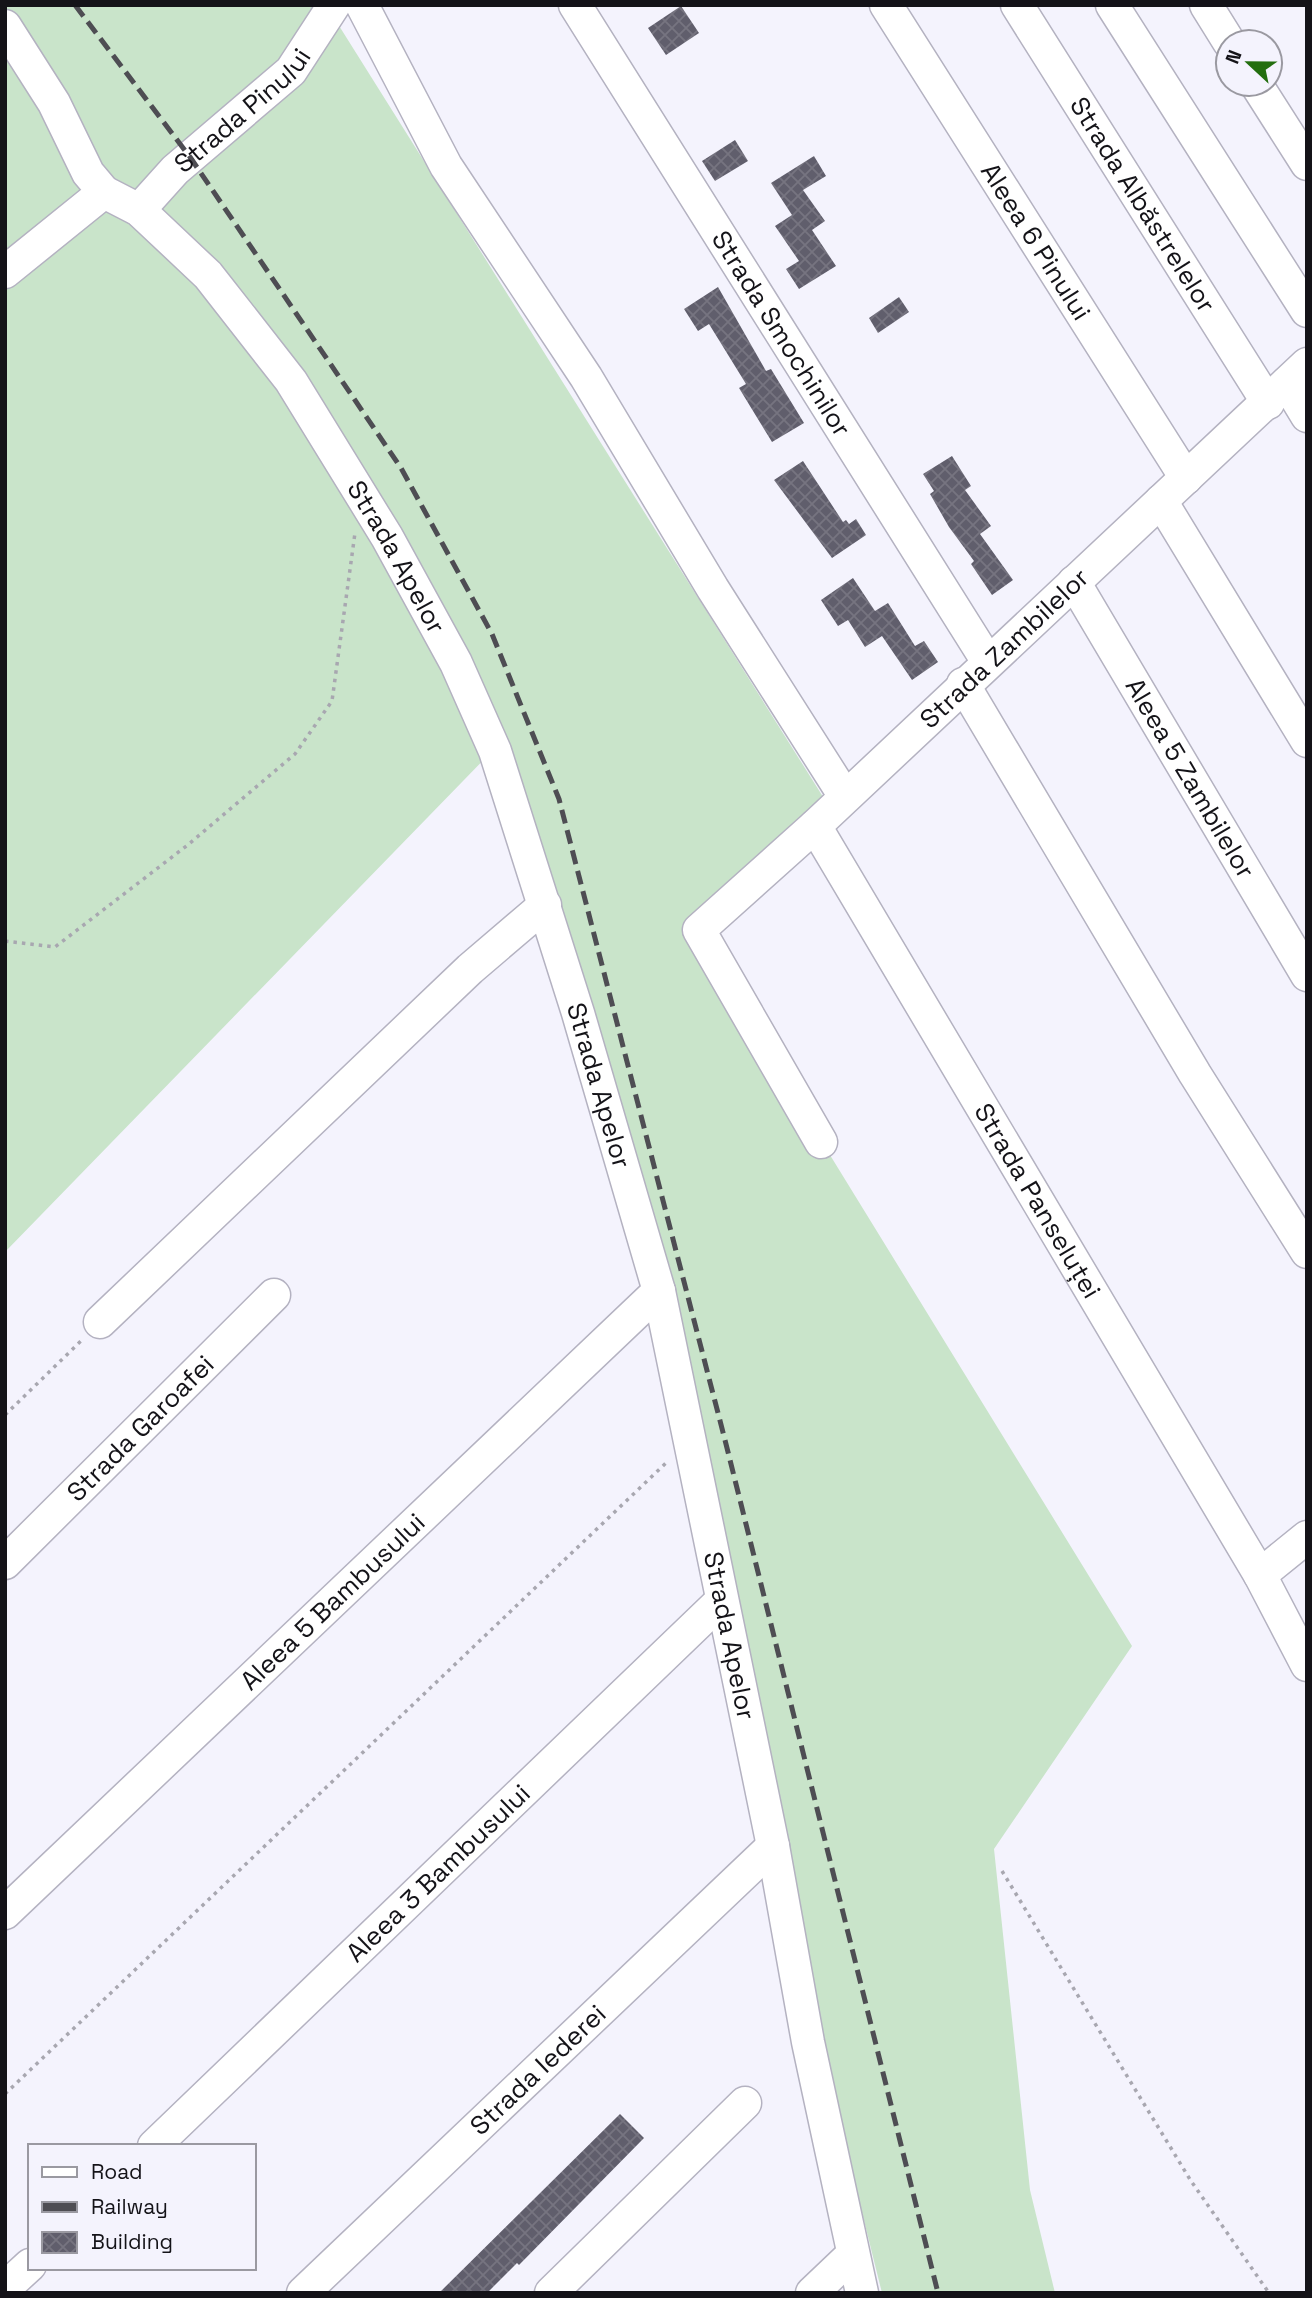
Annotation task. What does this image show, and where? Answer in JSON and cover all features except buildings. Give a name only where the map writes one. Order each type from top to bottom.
[{"type":"street","name":"Strada Pinului","points":[[139,210],[175,170],[291,71],[334,5]]},
{"type":"street","points":[[362,5],[446,166],[586,377],[713,589],[844,795]]},
{"type":"street","name":"Strada Smochinilor","points":[[575,5],[988,662]]},
{"type":"street","name":"Aleea 6 Pinului","points":[[886,5],[1186,478]]},
{"type":"street","name":"Strada Albăstrelelor","points":[[1017,5],[1287,384],[1307,416]]},
{"type":"street","points":[[1112,5],[1307,311]]},
{"type":"street","points":[[1206,5],[1220,28]]},
{"type":"street","name":"Strada Apelor","points":[[5,26],[54,103],[88,173],[104,192],[139,210],[208,275],[291,381],[361,496],[456,663],[495,751],[545,905],[659,1291],[773,1846],[808,2042],[862,2293]]},
{"type":"street","points":[[1265,98],[1307,164]]},
{"type":"street","points":[[5,272],[104,192]]},
{"type":"street","name":"Strada Zambilelor","points":[[821,1142],[699,930],[815,826],[844,795],[1287,384]]},
{"type":"street","points":[[1161,501],[1307,741]]},
{"type":"street","name":"Aleea 5 Zambilelor","points":[[1074,582],[1307,975]]},
{"type":"street","points":[[963,684],[1195,1074],[1307,1252]]},
{"type":"street","name":"Strada Panseluței","points":[[815,826],[1259,1575],[1307,1665]]},
{"type":"street","points":[[100,1322],[460,978],[545,905]]},
{"type":"street","name":"Aleea 5 Bambusului","points":[[5,1913],[659,1291]]},
{"type":"street","name":"Strada Garoafei","points":[[5,1563],[274,1295]]},
{"type":"street","points":[[1259,1575],[1307,1537]]},
{"type":"street","name":"Aleea 3 Bambusului","points":[[156,2144],[721,1601]]},
{"type":"street","name":"Strada Iederei","points":[[303,2293],[773,1846]]},
{"type":"street","points":[[551,2293],[744,2103]]},
{"type":"street","points":[[812,2293],[853,2254]]},
{"type":"street","points":[[5,2288],[28,2267]]},
{"type":"path","points":[[5,941],[55,947],[189,844],[295,754],[332,701],[361,496]]},
{"type":"path","points":[[5,1415],[100,1322]]},
{"type":"path","points":[[5,2094],[689,1441]]},
{"type":"path","points":[[1002,1871],[1191,2181],[1269,2293]]},
{"type":"green space","points":[[5,5],[326,5],[825,800],[699,942],[1132,1646],[994,1849],[1030,2190],[1055,2293],[882,2293],[850,2164],[651,1219],[498,745],[5,1252]]},
{"type":"railway","points":[[75,5],[190,157],[401,468],[492,634],[559,799],[725,1440],[938,2293]]}]
